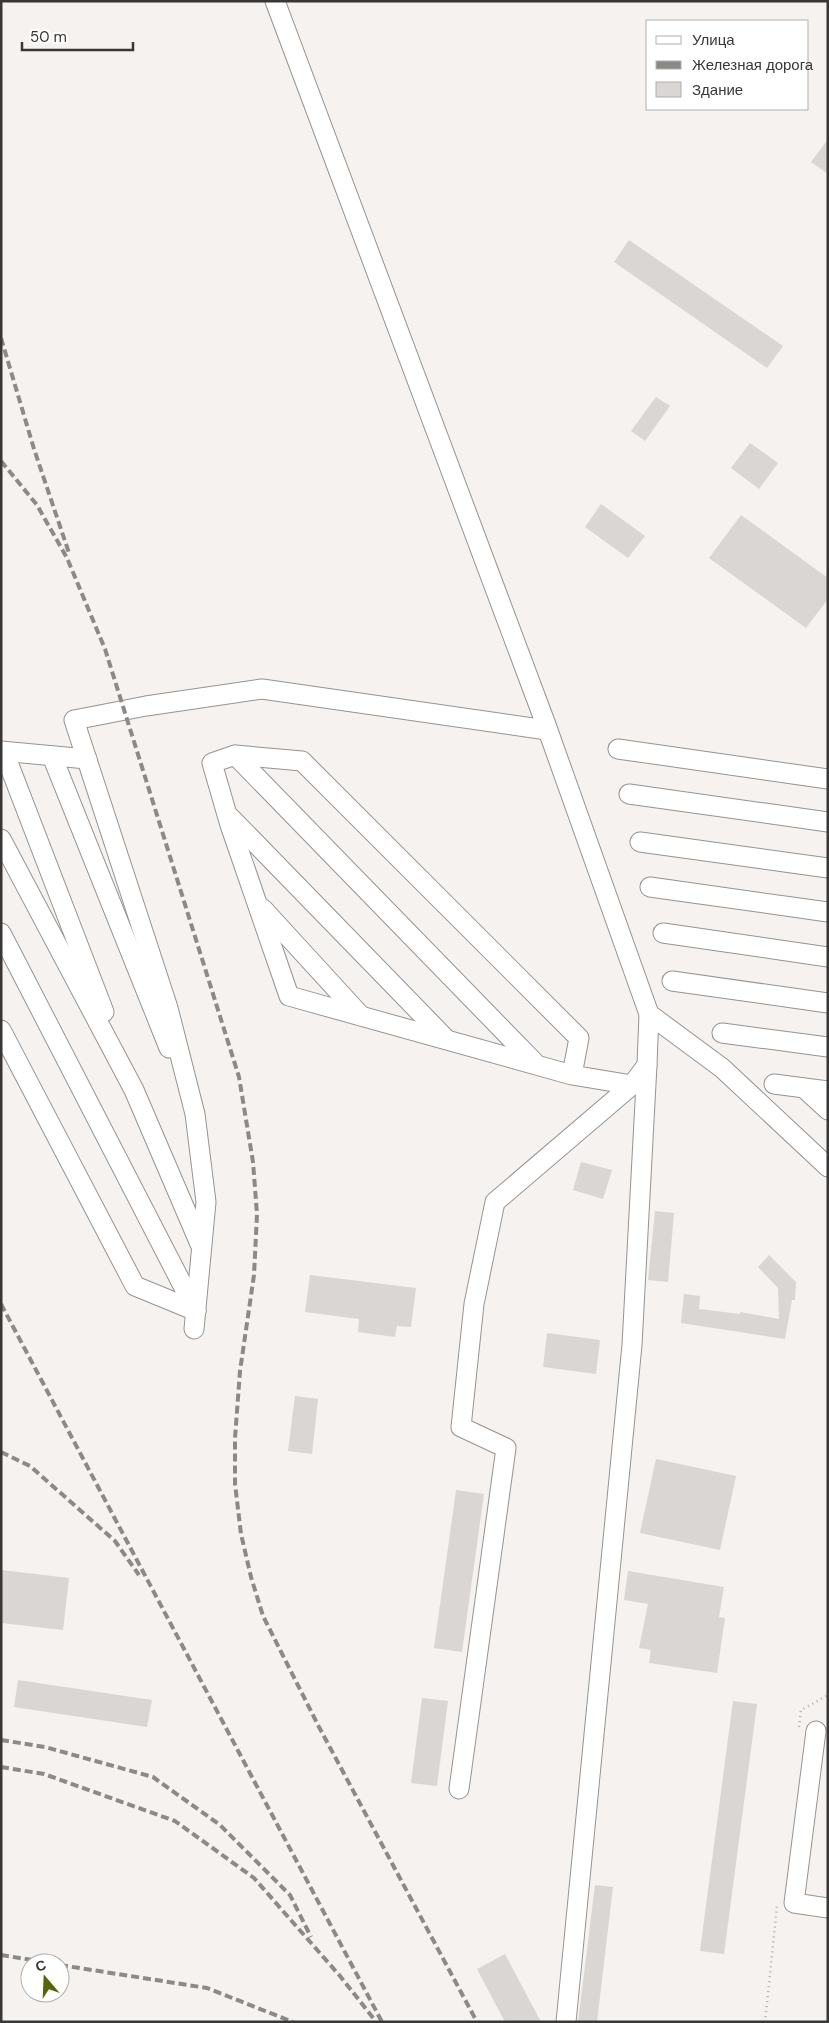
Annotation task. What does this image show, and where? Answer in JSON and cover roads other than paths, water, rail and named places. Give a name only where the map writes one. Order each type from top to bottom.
[{"type":"street","points":[[275,1],[547,730],[649,1014],[632,1345],[566,2022]]},
{"type":"street","points":[[195,1320],[206,1202],[195,1114],[168,1008],[74,720],[146,706],[262,689],[547,730]]},
{"type":"street","points":[[618,749],[828,779]]},
{"type":"street","points":[[87,759],[3,752],[134,1090],[202,1247]]},
{"type":"street","points":[[235,755],[536,1064]]},
{"type":"street","points":[[572,1075],[579,1038],[302,761],[235,755],[212,763],[227,814],[289,996],[572,1075],[632,1085]]},
{"type":"street","points":[[52,756],[195,1114]]},
{"type":"street","points":[[628,794],[828,822]]},
{"type":"street","points":[[227,814],[446,1039]]},
{"type":"street","points":[[1,839],[134,1090]]},
{"type":"street","points":[[640,842],[828,868]]},
{"type":"street","points":[[650,887],[828,912]]},
{"type":"street","points":[[257,903],[361,1016]]},
{"type":"street","points":[[1,933],[195,1320]]},
{"type":"street","points":[[662,933],[828,957]]},
{"type":"street","points":[[672,981],[828,1002]]},
{"type":"street","points":[[649,1014],[722,1068],[828,1167]]},
{"type":"street","points":[[1,1030],[135,1286],[195,1320]]},
{"type":"street","points":[[722,1033],[828,1047]]},
{"type":"street","points":[[459,1789],[506,1448],[462,1427],[474,1304],[495,1202],[632,1085],[647,1065]]},
{"type":"street","points":[[774,1084],[828,1091]]},
{"type":"street","points":[[804,1088],[828,1110]]},
{"type":"street","points":[[816,1731],[794,1903],[828,1908]]},
{"type":"railway","points":[[1,338],[34,449],[69,553]]},
{"type":"railway","points":[[1,461],[37,505],[67,558],[105,649],[239,1077],[253,1162],[257,1214],[254,1275],[240,1371],[235,1438],[235,1484],[241,1534],[251,1577],[263,1616],[319,1727],[477,2022]]},
{"type":"railway","points":[[1,1304],[382,2022]]},
{"type":"railway","points":[[1,1452],[30,1466],[115,1541],[139,1575]]},
{"type":"railway","points":[[1,1740],[45,1747],[153,1777],[220,1825],[290,1895],[311,1937]]},
{"type":"railway","points":[[1,1767],[44,1774],[175,1821],[254,1878],[340,1976],[374,2019]]},
{"type":"railway","points":[[1,1955],[20,1958]]},
{"type":"railway","points":[[70,1967],[207,1988],[293,2022]]}]
